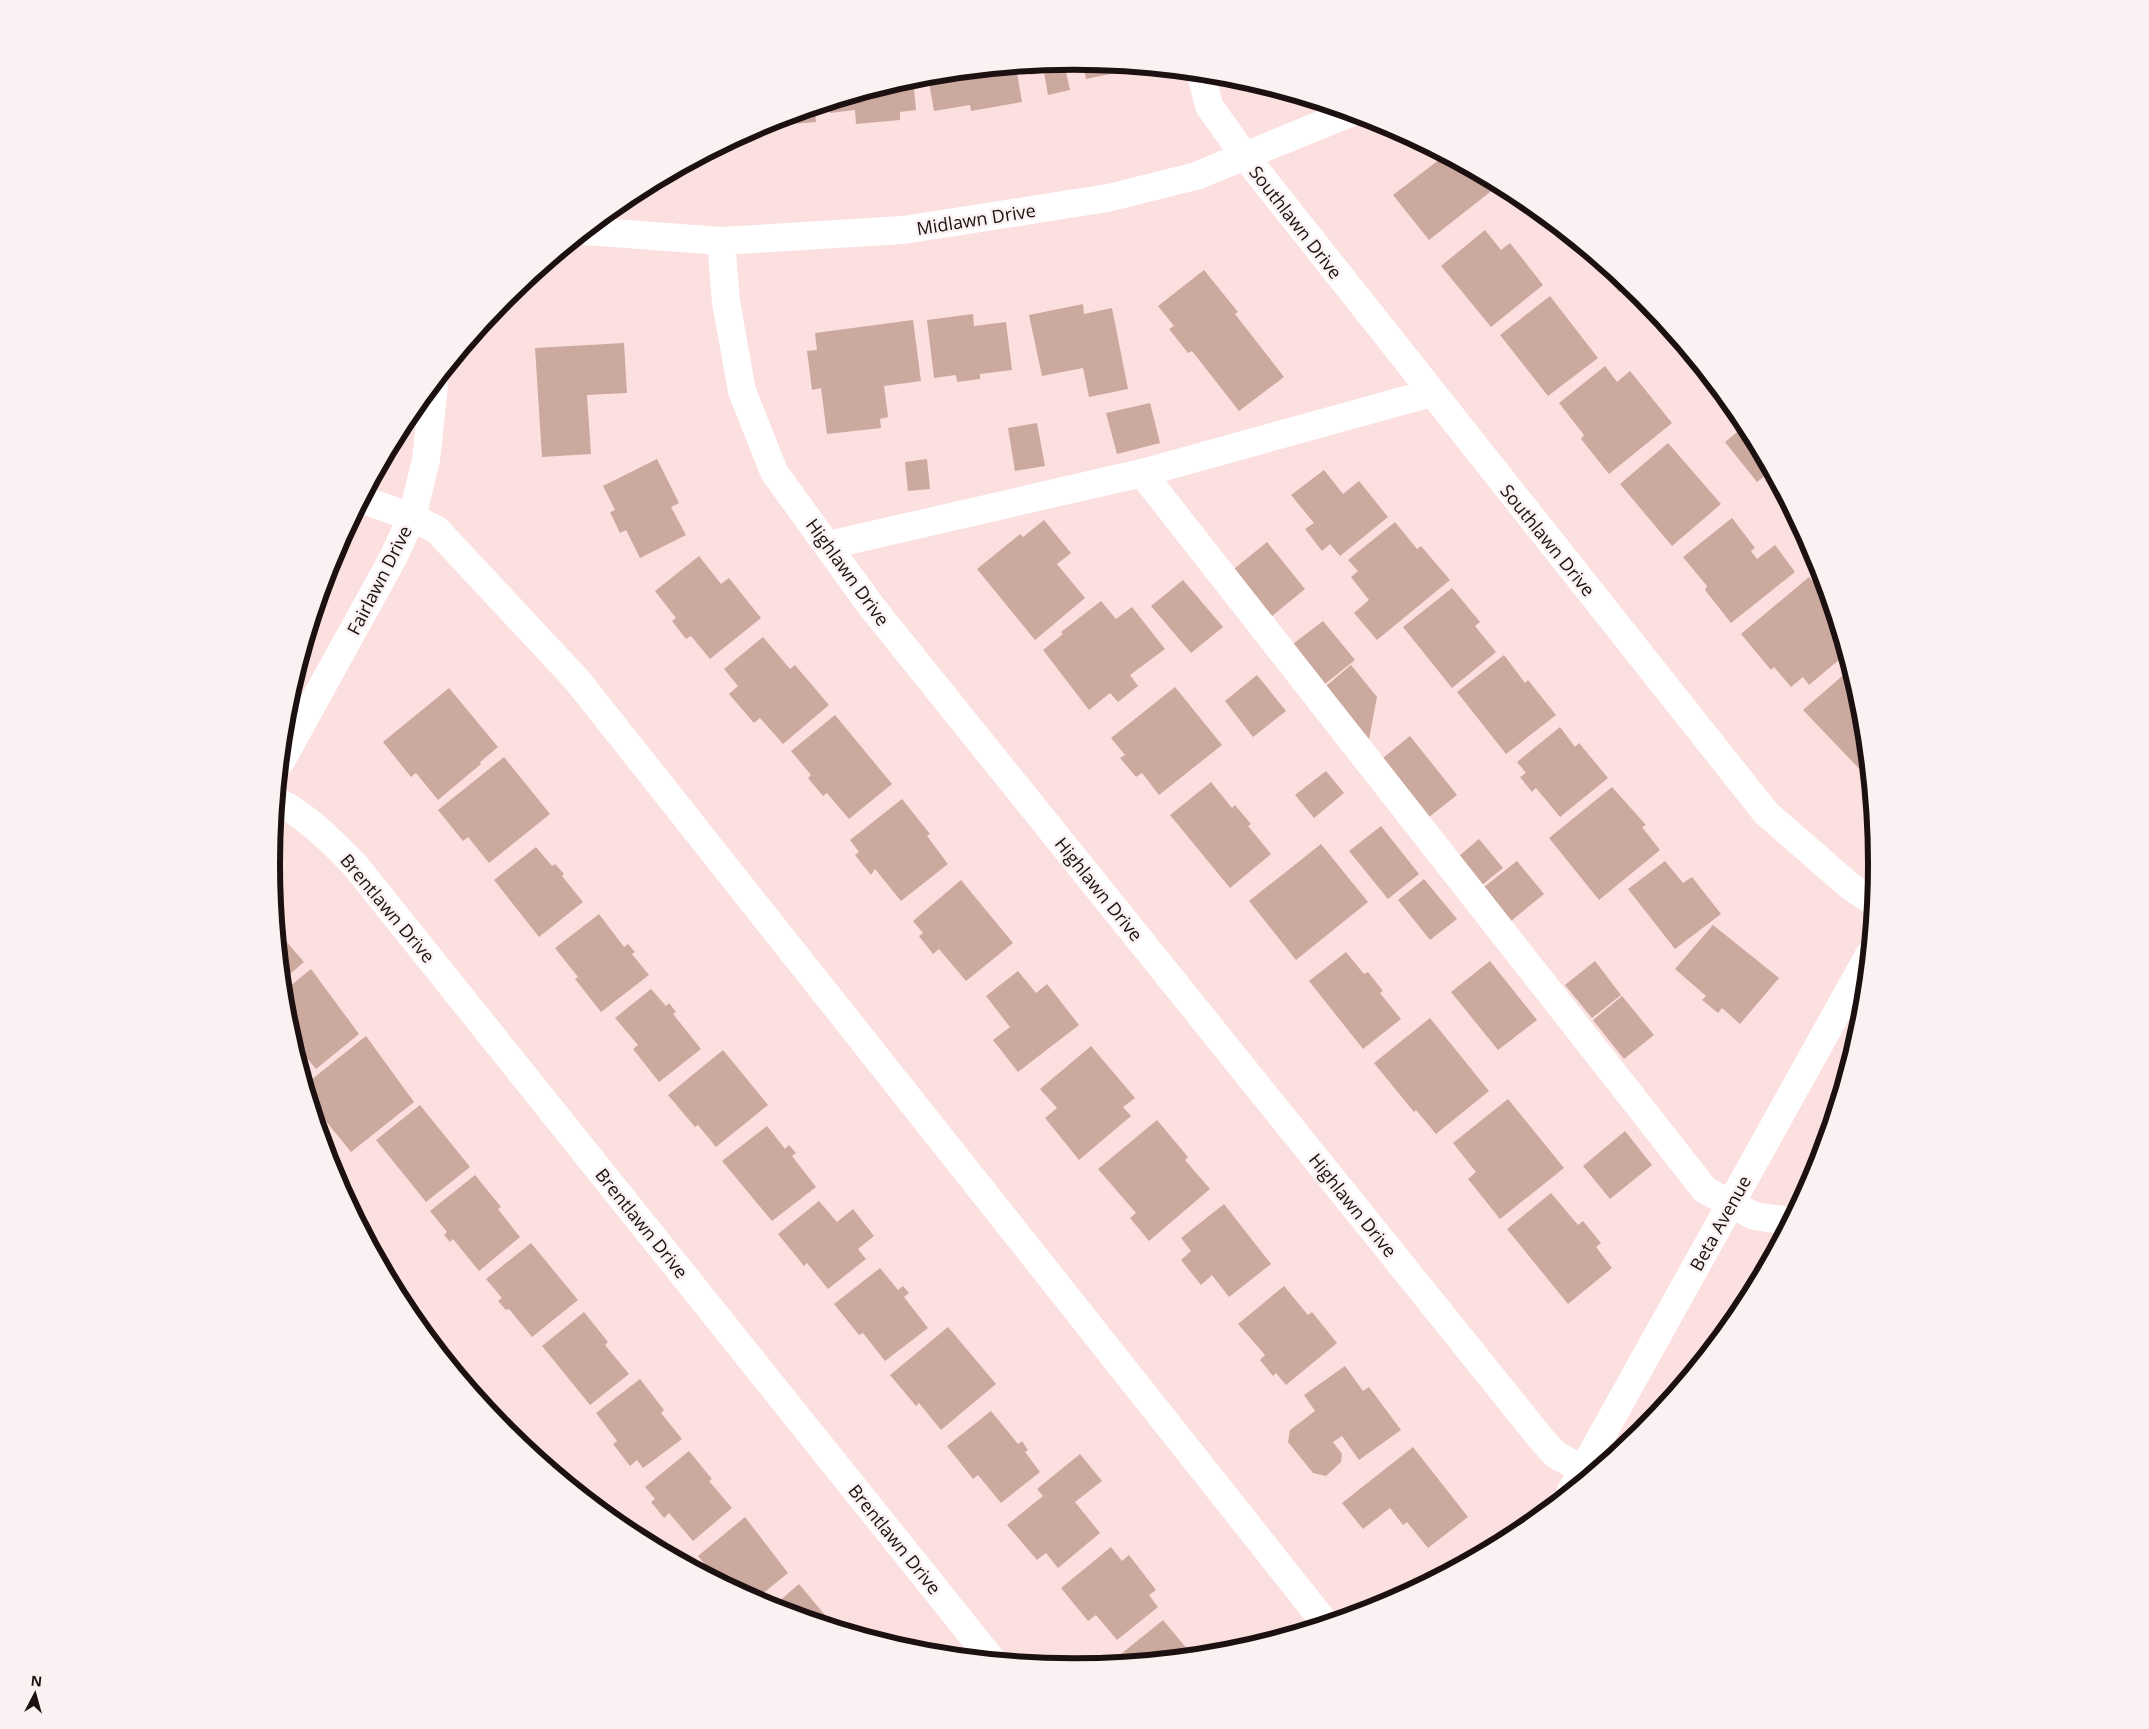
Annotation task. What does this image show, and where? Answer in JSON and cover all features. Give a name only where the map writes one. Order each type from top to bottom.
[{"type":"street","name":"Southlawn Drive","points":[[1203,81],[1209,106],[1244,155],[1766,813],[1851,887],[1868,898]]},
{"type":"street","name":"Midlawn Drive","points":[[594,232],[721,241],[903,230],[1108,198],[1196,176],[1342,116]]},
{"type":"street","name":"Highlawn Drive","points":[[721,241],[726,302],[742,391],[774,472],[829,545],[871,606],[1536,1434],[1580,1477]]},
{"type":"street","points":[[829,545],[1142,473],[1431,393]]},
{"type":"street","name":"Fairlawn Drive","points":[[289,747],[393,558],[412,517],[426,460],[433,397]]},
{"type":"street","points":[[1142,473],[1705,1190],[1754,1216],[1785,1219]]},
{"type":"street","points":[[368,502],[412,517],[437,530],[577,680],[1322,1619]]},
{"type":"street","name":"Brentlawn Drive","points":[[283,803],[296,810],[354,864],[987,1654]]},
{"type":"street","name":"Beta Avenue","points":[[1585,1473],[1862,968]]},
{"type":"building","points":[[1077,70],[1066,72],[1070,90],[1048,95],[1044,72],[1031,75],[1030,72]]},
{"type":"building","points":[[1084,70],[1109,71],[1110,74],[1086,79]]},
{"type":"building","points":[[1017,73],[1022,102],[971,111],[970,105],[934,111],[929,84]]},
{"type":"building","points":[[914,86],[916,110],[900,112],[900,120],[856,124],[855,110],[830,113],[830,109]]},
{"type":"building","points":[[815,113],[816,122],[785,124]]},
{"type":"building","points":[[1440,159],[1493,190],[1429,240],[1393,195]]},
{"type":"building","points":[[1485,230],[1501,250],[1510,243],[1543,285],[1491,327],[1441,266]]},
{"type":"building","points":[[1597,266],[1622,290],[1619,292]]},
{"type":"building","points":[[1204,270],[1238,312],[1235,314],[1284,377],[1239,411],[1192,351],[1188,353],[1169,329],[1174,326],[1158,306]]},
{"type":"building","points":[[1550,296],[1598,358],[1548,396],[1500,335]]},
{"type":"building","points":[[1083,304],[1084,314],[1112,308],[1128,389],[1089,397],[1083,368],[1042,376],[1029,315]]},
{"type":"building","points":[[973,314],[974,326],[1006,322],[1012,370],[980,374],[980,379],[957,382],[956,375],[934,378],[927,320]]},
{"type":"building","points":[[913,320],[921,381],[884,386],[888,417],[880,419],[881,428],[827,434],[821,388],[812,390],[807,351],[817,350],[815,333]]},
{"type":"building","points":[[624,343],[627,393],[587,395],[591,454],[542,457],[535,348]]},
{"type":"building","points":[[1605,366],[1617,382],[1630,371],[1672,423],[1609,474],[1581,439],[1584,435],[1559,403]]},
{"type":"building","points":[[1150,403],[1160,443],[1117,454],[1106,413]]},
{"type":"building","points":[[1037,423],[1045,466],[1015,471],[1008,428]]},
{"type":"building","points":[[1740,430],[1767,474],[1757,482],[1725,442]]},
{"type":"building","points":[[1668,443],[1721,504],[1672,546],[1620,484]]},
{"type":"building","points":[[657,459],[679,503],[671,507],[686,535],[640,558],[626,530],[620,533],[610,512],[615,510],[603,486]]},
{"type":"building","points":[[927,459],[930,489],[908,491],[905,462]]},
{"type":"building","points":[[1324,470],[1343,494],[1359,481],[1388,517],[1340,556],[1330,544],[1322,551],[1305,529],[1314,523],[1291,495]]},
{"type":"building","points":[[1768,477],[1779,498],[1765,480]]},
{"type":"building","points":[[1732,518],[1755,548],[1751,551],[1757,559],[1775,545],[1795,572],[1731,623],[1705,590],[1707,586],[1683,557]]},
{"type":"building","points":[[1044,520],[1071,553],[1057,564],[1085,598],[1035,640],[977,569],[1020,534],[1023,537]]},
{"type":"building","points":[[1395,522],[1417,549],[1421,546],[1450,580],[1377,640],[1354,613],[1369,600],[1351,577],[1358,571],[1348,560]]},
{"type":"building","points":[[1267,542],[1305,589],[1272,616],[1234,569]]},
{"type":"building","points":[[699,556],[721,584],[729,578],[761,618],[710,659],[691,636],[686,639],[672,621],[676,618],[655,591]]},
{"type":"building","points":[[1809,577],[1816,586],[1818,584],[1842,658],[1809,685],[1803,677],[1791,687],[1774,667],[1771,670],[1741,634]]},
{"type":"building","points":[[1183,580],[1223,627],[1191,653],[1151,606]]},
{"type":"building","points":[[1452,588],[1480,622],[1475,626],[1496,652],[1452,688],[1403,627]]},
{"type":"building","points":[[1101,601],[1116,619],[1132,607],[1165,649],[1130,675],[1138,686],[1118,702],[1110,693],[1089,710],[1043,650],[1063,634],[1061,632]]},
{"type":"building","points":[[1323,621],[1355,660],[1321,687],[1289,647]]},
{"type":"building","points":[[763,637],[790,669],[795,665],[829,705],[783,744],[760,718],[754,723],[729,694],[738,686],[724,669]]},
{"type":"building","points":[[1504,655],[1525,683],[1528,680],[1556,715],[1506,754],[1457,692]]},
{"type":"building","points":[[1351,665],[1377,697],[1369,739],[1326,686]]},
{"type":"building","points":[[1845,673],[1854,710],[1863,773],[1803,710]]},
{"type":"building","points":[[1257,675],[1286,711],[1253,737],[1225,701]]},
{"type":"building","points":[[1175,687],[1222,745],[1159,795],[1142,773],[1136,777],[1120,758],[1125,755],[1111,738]]},
{"type":"building","points":[[449,688],[498,747],[438,800],[416,773],[411,777],[383,742]]},
{"type":"building","points":[[835,715],[892,784],[849,819],[827,793],[823,796],[808,778],[811,775],[791,751]]},
{"type":"building","points":[[1560,727],[1575,747],[1579,743],[1608,778],[1560,817],[1536,788],[1532,792],[1520,777],[1526,773],[1517,762]]},
{"type":"building","points":[[1410,736],[1457,795],[1429,817],[1383,758]]},
{"type":"building","points":[[504,757],[550,814],[489,863],[468,837],[463,841],[438,810]]},
{"type":"building","points":[[1326,771],[1344,793],[1314,818],[1295,795]]},
{"type":"building","points":[[1211,782],[1232,808],[1235,805],[1251,824],[1248,826],[1271,854],[1230,888],[1170,815]]},
{"type":"building","points":[[1612,787],[1646,825],[1642,827],[1660,850],[1599,900],[1549,838]]},
{"type":"building","points":[[902,799],[930,834],[927,836],[948,864],[901,901],[875,869],[871,875],[855,855],[859,852],[850,840]]},
{"type":"building","points":[[1381,826],[1419,874],[1388,899],[1349,851]]},
{"type":"building","points":[[1479,839],[1503,868],[1482,885],[1459,856]]},
{"type":"building","points":[[1321,844],[1368,902],[1296,960],[1249,901]]},
{"type":"building","points":[[536,847],[552,866],[555,864],[564,874],[562,876],[583,902],[539,937],[494,880]]},
{"type":"building","points":[[1517,861],[1544,894],[1511,921],[1484,887]]},
{"type":"building","points":[[1665,861],[1683,883],[1692,877],[1721,914],[1675,949],[1628,889]]},
{"type":"building","points":[[1424,879],[1457,919],[1430,940],[1398,900]]},
{"type":"building","points":[[961,880],[1013,943],[966,981],[939,949],[933,954],[919,936],[923,933],[913,921]]},
{"type":"building","points":[[599,914],[624,947],[628,944],[635,952],[632,954],[649,975],[601,1012],[575,979],[578,977],[555,948]]},
{"type":"building","points":[[1713,925],[1779,978],[1740,1024],[1722,1008],[1718,1013],[1702,1000],[1706,996],[1675,969]]},
{"type":"building","points":[[284,939],[304,962],[288,976]]},
{"type":"building","points":[[1346,952],[1364,974],[1368,972],[1383,991],[1380,993],[1401,1019],[1363,1049],[1309,981]]},
{"type":"building","points":[[1490,961],[1537,1020],[1498,1050],[1451,992]]},
{"type":"building","points":[[1595,961],[1621,995],[1592,1018],[1565,985]]},
{"type":"building","points":[[311,969],[359,1034],[316,1069],[303,1053],[290,986]]},
{"type":"building","points":[[1018,971],[1036,993],[1047,984],[1079,1025],[1018,1072],[993,1040],[1010,1027],[986,996]]},
{"type":"building","points":[[651,989],[666,1006],[669,1003],[676,1012],[673,1014],[701,1049],[659,1082],[633,1049],[638,1045],[615,1018]]},
{"type":"building","points":[[1622,996],[1654,1035],[1624,1059],[1593,1020]]},
{"type":"building","points":[[1430,1018],[1489,1091],[1436,1134],[1416,1110],[1414,1112],[1374,1063]]},
{"type":"building","points":[[366,1036],[414,1102],[351,1152],[320,1114],[310,1081]]},
{"type":"building","points":[[1091,1046],[1135,1098],[1123,1107],[1131,1116],[1079,1160],[1045,1118],[1057,1108],[1040,1089]]},
{"type":"building","points":[[723,1050],[768,1105],[716,1147],[698,1125],[695,1127],[668,1095]]},
{"type":"building","points":[[1508,1099],[1564,1168],[1500,1219],[1468,1179],[1476,1172],[1453,1143]]},
{"type":"building","points":[[420,1105],[470,1167],[426,1202],[376,1140]]},
{"type":"building","points":[[1157,1120],[1188,1157],[1185,1160],[1210,1189],[1149,1241],[1130,1218],[1136,1213],[1098,1169]]},
{"type":"building","points":[[767,1126],[785,1149],[789,1145],[796,1153],[792,1156],[816,1187],[772,1221],[722,1161]]},
{"type":"building","points":[[1625,1131],[1652,1165],[1610,1199],[1583,1166]]},
{"type":"building","points":[[475,1175],[501,1207],[498,1209],[520,1237],[479,1271],[453,1239],[450,1242],[444,1235],[447,1232],[430,1211]]},
{"type":"building","points":[[1551,1193],[1578,1225],[1583,1221],[1601,1243],[1596,1247],[1612,1268],[1568,1304],[1507,1229]]},
{"type":"building","points":[[819,1201],[837,1222],[853,1209],[874,1236],[858,1249],[866,1259],[828,1289],[807,1263],[804,1266],[778,1234]]},
{"type":"building","points":[[1224,1204],[1271,1264],[1229,1297],[1212,1275],[1201,1285],[1181,1260],[1191,1251],[1181,1238]]},
{"type":"building","points":[[531,1243],[578,1300],[532,1337],[509,1309],[506,1310],[498,1301],[502,1298],[486,1279]]},
{"type":"building","points":[[880,1268],[898,1290],[903,1286],[909,1293],[904,1297],[928,1328],[885,1361],[863,1333],[859,1335],[834,1304]]},
{"type":"building","points":[[1284,1286],[1308,1315],[1312,1312],[1337,1343],[1286,1385],[1276,1373],[1273,1376],[1260,1360],[1265,1355],[1238,1324]]},
{"type":"building","points":[[584,1312],[608,1342],[605,1345],[629,1374],[590,1405],[542,1346]]},
{"type":"building","points":[[948,1327],[996,1384],[941,1430],[919,1403],[916,1406],[890,1375]]},
{"type":"building","points":[[1345,1366],[1363,1391],[1369,1387],[1401,1430],[1359,1460],[1342,1436],[1333,1442],[1342,1454],[1341,1462],[1326,1476],[1313,1473],[1288,1442],[1290,1430],[1315,1411],[1304,1395]]},
{"type":"building","points":[[640,1379],[664,1410],[661,1413],[682,1439],[643,1468],[637,1460],[630,1466],[613,1444],[617,1441],[596,1413]]},
{"type":"building","points":[[991,1411],[1018,1444],[1022,1441],[1028,1450],[1025,1452],[1040,1472],[1001,1503],[978,1475],[973,1479],[947,1446]]},
{"type":"building","points":[[1413,1447],[1468,1517],[1428,1548],[1407,1522],[1403,1525],[1390,1508],[1363,1529],[1342,1503]]},
{"type":"building","points":[[689,1451],[712,1479],[709,1481],[732,1508],[693,1541],[669,1513],[664,1518],[651,1502],[655,1499],[645,1487]]},
{"type":"building","points":[[1080,1454],[1102,1481],[1075,1502],[1100,1533],[1058,1568],[1046,1553],[1037,1560],[1007,1525],[1043,1496],[1037,1489]]},
{"type":"building","points":[[745,1517],[788,1573],[761,1595],[710,1570],[698,1556]]},
{"type":"building","points":[[1111,1547],[1122,1561],[1129,1555],[1156,1590],[1149,1595],[1158,1607],[1117,1640],[1096,1615],[1088,1621],[1061,1588]]},
{"type":"building","points":[[799,1584],[829,1620],[819,1617],[778,1602]]},
{"type":"building","points":[[1163,1620],[1188,1650],[1126,1657],[1121,1654]]}]
